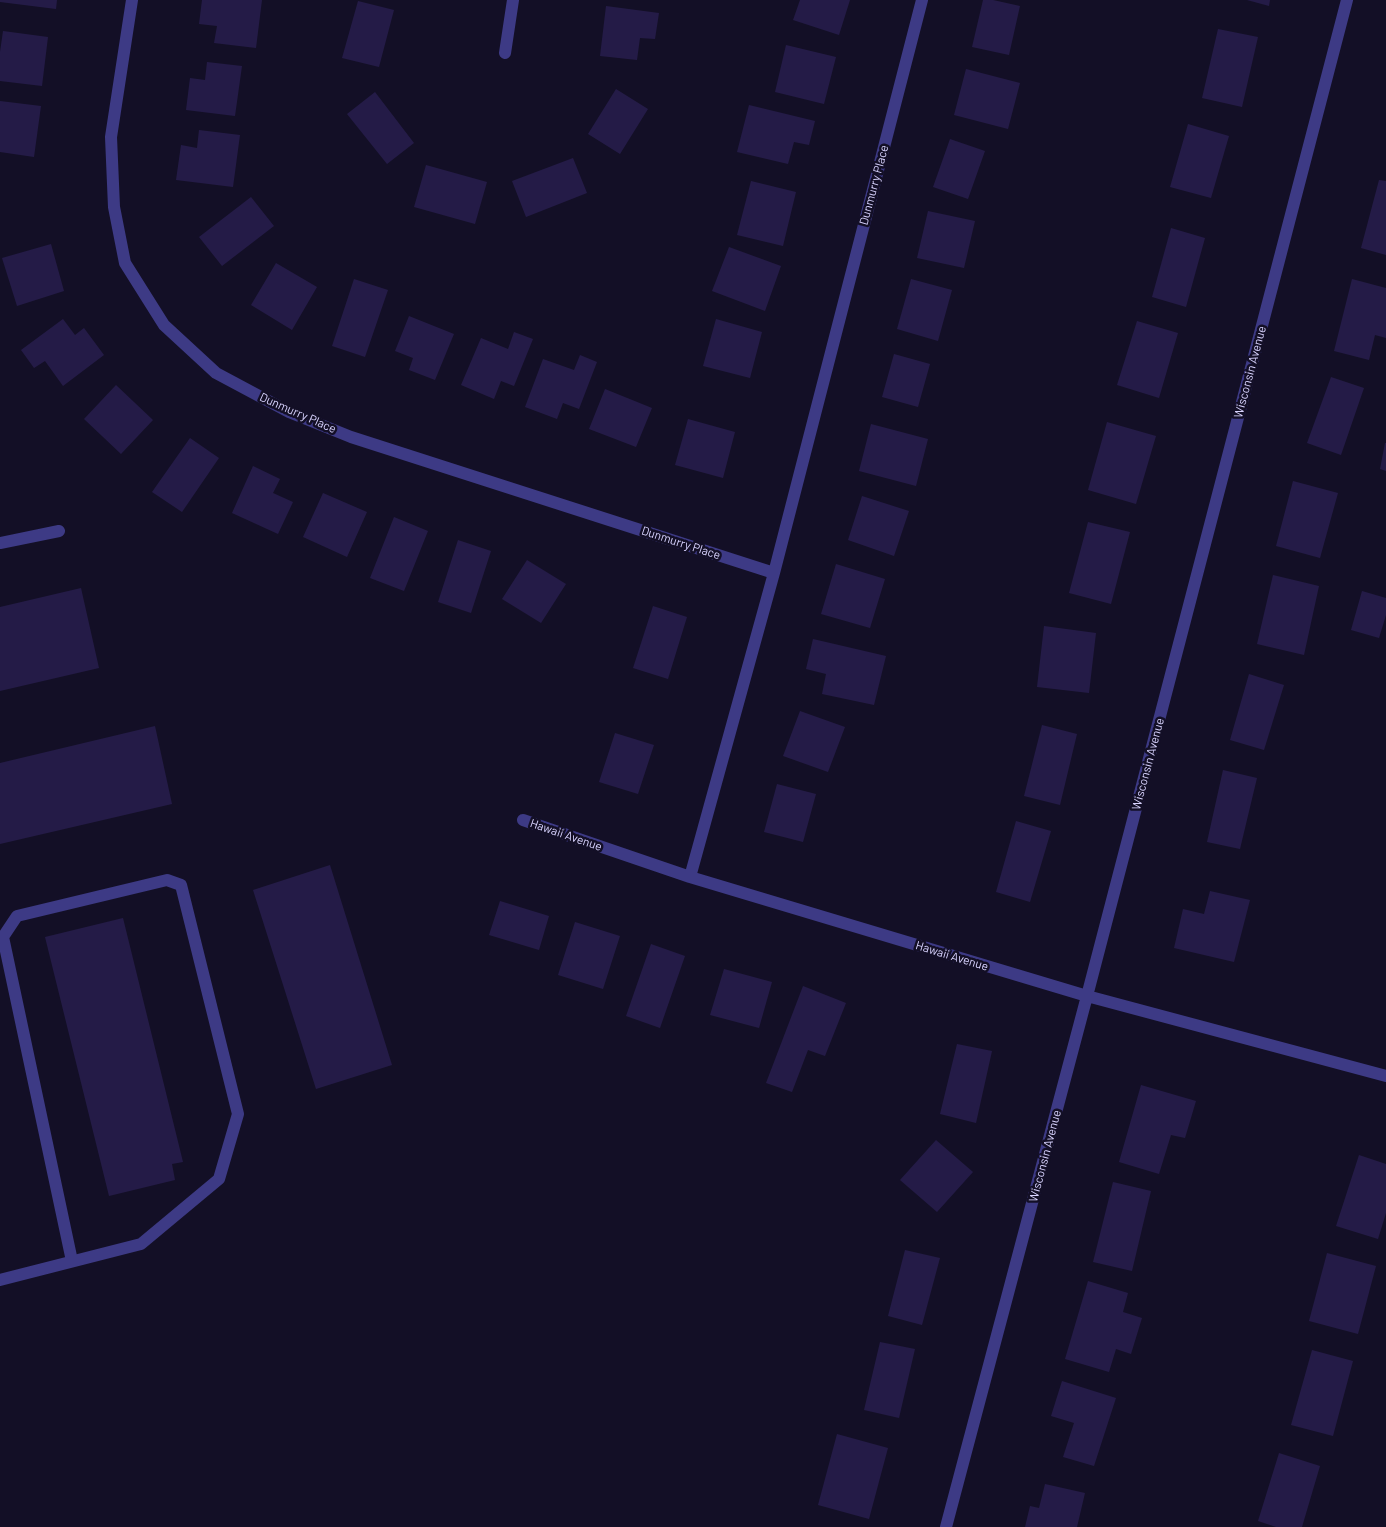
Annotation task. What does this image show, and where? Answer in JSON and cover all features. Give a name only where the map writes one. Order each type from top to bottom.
[{"type":"street","name":"Dunmurry Place","points":[[132,0],[111,137],[114,207],[125,263],[164,325],[216,373],[289,412],[351,437],[774,573]]},
{"type":"street","points":[[505,53],[513,0]]},
{"type":"street","name":"Dunmurry Place","points":[[690,876],[774,573],[922,0]]},
{"type":"street","name":"Wisconsin Avenue","points":[[946,1527],[1087,996],[1347,0]]},
{"type":"street","points":[[0,543],[59,531]]},
{"type":"street","name":"Hawaii Avenue","points":[[523,820],[690,876],[1087,996],[1386,1076]]},
{"type":"street","points":[[0,1280],[72,1262],[141,1244],[219,1179],[238,1114],[181,885],[167,880],[17,916],[3,937],[72,1262]]},
{"type":"building","points":[[0,0],[57,0],[56,9],[0,2]]},
{"type":"building","points":[[202,0],[262,0],[256,48],[214,43],[217,26],[199,24]]},
{"type":"building","points":[[800,0],[850,0],[839,35],[793,20]]},
{"type":"building","points":[[983,0],[993,0],[1020,6],[1009,55],[972,47]]},
{"type":"building","points":[[1247,0],[1270,0],[1269,6]]},
{"type":"building","points":[[358,1],[394,10],[379,67],[342,58]]},
{"type":"building","points":[[606,6],[659,13],[655,39],[640,38],[637,60],[600,56]]},
{"type":"building","points":[[1218,29],[1258,37],[1242,107],[1202,98]]},
{"type":"building","points":[[3,31],[48,37],[42,86],[0,81],[0,52]]},
{"type":"building","points":[[786,45],[836,57],[824,104],[775,92]]},
{"type":"building","points":[[207,62],[242,66],[235,116],[186,110],[190,78],[205,80]]},
{"type":"building","points":[[966,69],[1020,83],[1008,129],[954,115]]},
{"type":"building","points":[[616,89],[648,109],[620,154],[588,134]]},
{"type":"building","points":[[375,92],[414,143],[387,164],[347,114]]},
{"type":"building","points":[[0,101],[41,106],[34,157],[0,152]]},
{"type":"building","points":[[749,105],[815,121],[809,145],[794,142],[788,164],[737,152]]},
{"type":"building","points":[[1188,124],[1229,136],[1211,198],[1170,187]]},
{"type":"building","points":[[199,130],[240,135],[233,187],[176,180],[181,145],[197,148]]},
{"type":"building","points":[[950,139],[985,151],[968,199],[933,187]]},
{"type":"building","points":[[573,158],[587,193],[526,217],[512,181]]},
{"type":"building","points":[[426,165],[487,182],[475,224],[414,207]]},
{"type":"building","points":[[1379,180],[1386,181],[1386,255],[1361,248]]},
{"type":"building","points":[[751,181],[796,192],[783,246],[737,235]]},
{"type":"building","points":[[251,197],[274,226],[222,266],[199,237]]},
{"type":"building","points":[[928,211],[975,221],[964,268],[917,258]]},
{"type":"building","points":[[1171,228],[1205,238],[1186,307],[1152,297]]},
{"type":"building","points":[[51,244],[64,291],[17,306],[2,258]]},
{"type":"building","points":[[729,247],[781,266],[765,311],[712,291]]},
{"type":"building","points":[[276,263],[317,287],[292,330],[251,305]]},
{"type":"building","points":[[354,279],[388,290],[365,357],[332,346]]},
{"type":"building","points":[[911,279],[952,290],[938,341],[897,329]]},
{"type":"building","points":[[1352,279],[1386,288],[1386,338],[1375,335],[1369,360],[1334,351]]},
{"type":"building","points":[[409,316],[454,334],[435,380],[409,370],[413,358],[395,351]]},
{"type":"building","points":[[63,319],[75,335],[84,328],[104,355],[63,386],[45,361],[34,368],[21,350]]},
{"type":"building","points":[[716,319],[762,332],[750,378],[703,366]]},
{"type":"building","points":[[1137,321],[1178,333],[1159,398],[1117,385]]},
{"type":"building","points":[[514,332],[533,339],[514,386],[501,381],[494,399],[461,385],[481,338],[508,349]]},
{"type":"building","points":[[894,354],[930,364],[918,407],[882,397]]},
{"type":"building","points":[[580,355],[597,362],[579,409],[563,403],[557,419],[525,407],[543,359],[574,370]]},
{"type":"building","points":[[1331,377],[1364,388],[1341,455],[1307,443]]},
{"type":"building","points":[[116,385],[153,420],[121,454],[84,419]]},
{"type":"building","points":[[605,389],[652,408],[636,447],[589,429]]},
{"type":"building","points":[[688,419],[735,432],[723,478],[675,465]]},
{"type":"building","points":[[1107,422],[1156,436],[1136,504],[1088,490]]},
{"type":"building","points":[[871,424],[928,439],[916,486],[859,471]]},
{"type":"building","points":[[190,438],[219,458],[182,512],[152,492]]},
{"type":"building","points":[[1386,443],[1386,471],[1380,469]]},
{"type":"building","points":[[253,466],[280,479],[273,493],[293,502],[278,534],[232,513]]},
{"type":"building","points":[[1293,481],[1338,493],[1320,558],[1276,546]]},
{"type":"building","points":[[323,493],[367,512],[347,557],[303,537]]},
{"type":"building","points":[[862,496],[909,511],[894,556],[848,540]]},
{"type":"building","points":[[394,517],[428,531],[404,591],[370,578]]},
{"type":"building","points":[[1088,522],[1130,532],[1111,604],[1069,593]]},
{"type":"building","points":[[458,540],[491,551],[471,613],[438,602]]},
{"type":"building","points":[[527,560],[566,584],[541,623],[502,599]]},
{"type":"building","points":[[836,564],[885,579],[870,628],[821,614]]},
{"type":"building","points":[[1273,575],[1319,586],[1304,655],[1257,644]]},
{"type":"building","points":[[81,588],[99,668],[0,691],[0,607]]},
{"type":"building","points":[[1362,591],[1386,598],[1386,615],[1379,638],[1351,630]]},
{"type":"building","points":[[653,606],[687,617],[668,679],[633,668]]},
{"type":"building","points":[[1044,626],[1096,633],[1089,693],[1037,687]]},
{"type":"building","points":[[813,639],[886,656],[874,705],[822,694],[826,674],[806,669]]},
{"type":"building","points":[[1249,674],[1284,685],[1264,750],[1230,740]]},
{"type":"building","points":[[800,711],[845,727],[828,772],[783,756]]},
{"type":"building","points":[[1042,725],[1077,734],[1060,805],[1024,796]]},
{"type":"building","points":[[155,726],[172,804],[0,844],[0,763]]},
{"type":"building","points":[[615,733],[654,745],[638,794],[599,782]]},
{"type":"building","points":[[1223,770],[1257,778],[1240,849],[1207,842]]},
{"type":"building","points":[[777,784],[816,794],[803,842],[764,832]]},
{"type":"building","points":[[1016,821],[1051,831],[1030,902],[996,892]]},
{"type":"building","points":[[330,865],[392,1065],[316,1089],[253,890]]},
{"type":"building","points":[[1210,891],[1250,900],[1234,962],[1174,948],[1183,909],[1204,914]]},
{"type":"building","points":[[500,901],[549,916],[539,950],[489,935]]},
{"type":"building","points":[[123,918],[183,1162],[172,1164],[175,1180],[109,1196],[45,937]]},
{"type":"building","points":[[575,922],[620,936],[603,989],[558,975]]},
{"type":"building","points":[[651,944],[685,956],[660,1028],[626,1016]]},
{"type":"building","points":[[724,969],[772,982],[759,1028],[710,1015]]},
{"type":"building","points":[[803,986],[846,1003],[825,1056],[808,1050],[792,1092],[766,1083]]},
{"type":"building","points":[[957,1044],[992,1051],[976,1123],[940,1114]]},
{"type":"building","points":[[1141,1085],[1196,1101],[1185,1138],[1171,1135],[1159,1174],[1119,1162]]},
{"type":"building","points":[[936,1140],[973,1172],[937,1212],[900,1180]]},
{"type":"building","points":[[1359,1155],[1386,1164],[1386,1213],[1378,1239],[1336,1226]]},
{"type":"building","points":[[1113,1182],[1151,1191],[1132,1271],[1093,1262]]},
{"type":"building","points":[[905,1250],[940,1258],[922,1325],[888,1316]]},
{"type":"building","points":[[1327,1253],[1376,1266],[1358,1334],[1309,1321]]},
{"type":"building","points":[[1088,1281],[1128,1293],[1123,1312],[1142,1318],[1131,1354],[1116,1349],[1109,1372],[1065,1359]]},
{"type":"building","points":[[880,1342],[915,1349],[899,1418],[864,1410]]},
{"type":"building","points":[[1312,1350],[1353,1361],[1333,1436],[1291,1425]]},
{"type":"building","points":[[1062,1381],[1116,1398],[1094,1466],[1063,1457],[1074,1423],[1051,1416]]},
{"type":"building","points":[[837,1434],[888,1448],[869,1519],[818,1505]]},
{"type":"building","points":[[1279,1453],[1320,1466],[1302,1527],[1276,1527],[1258,1521]]},
{"type":"building","points":[[1045,1484],[1085,1493],[1077,1527],[1025,1527],[1030,1506],[1039,1508]]}]
